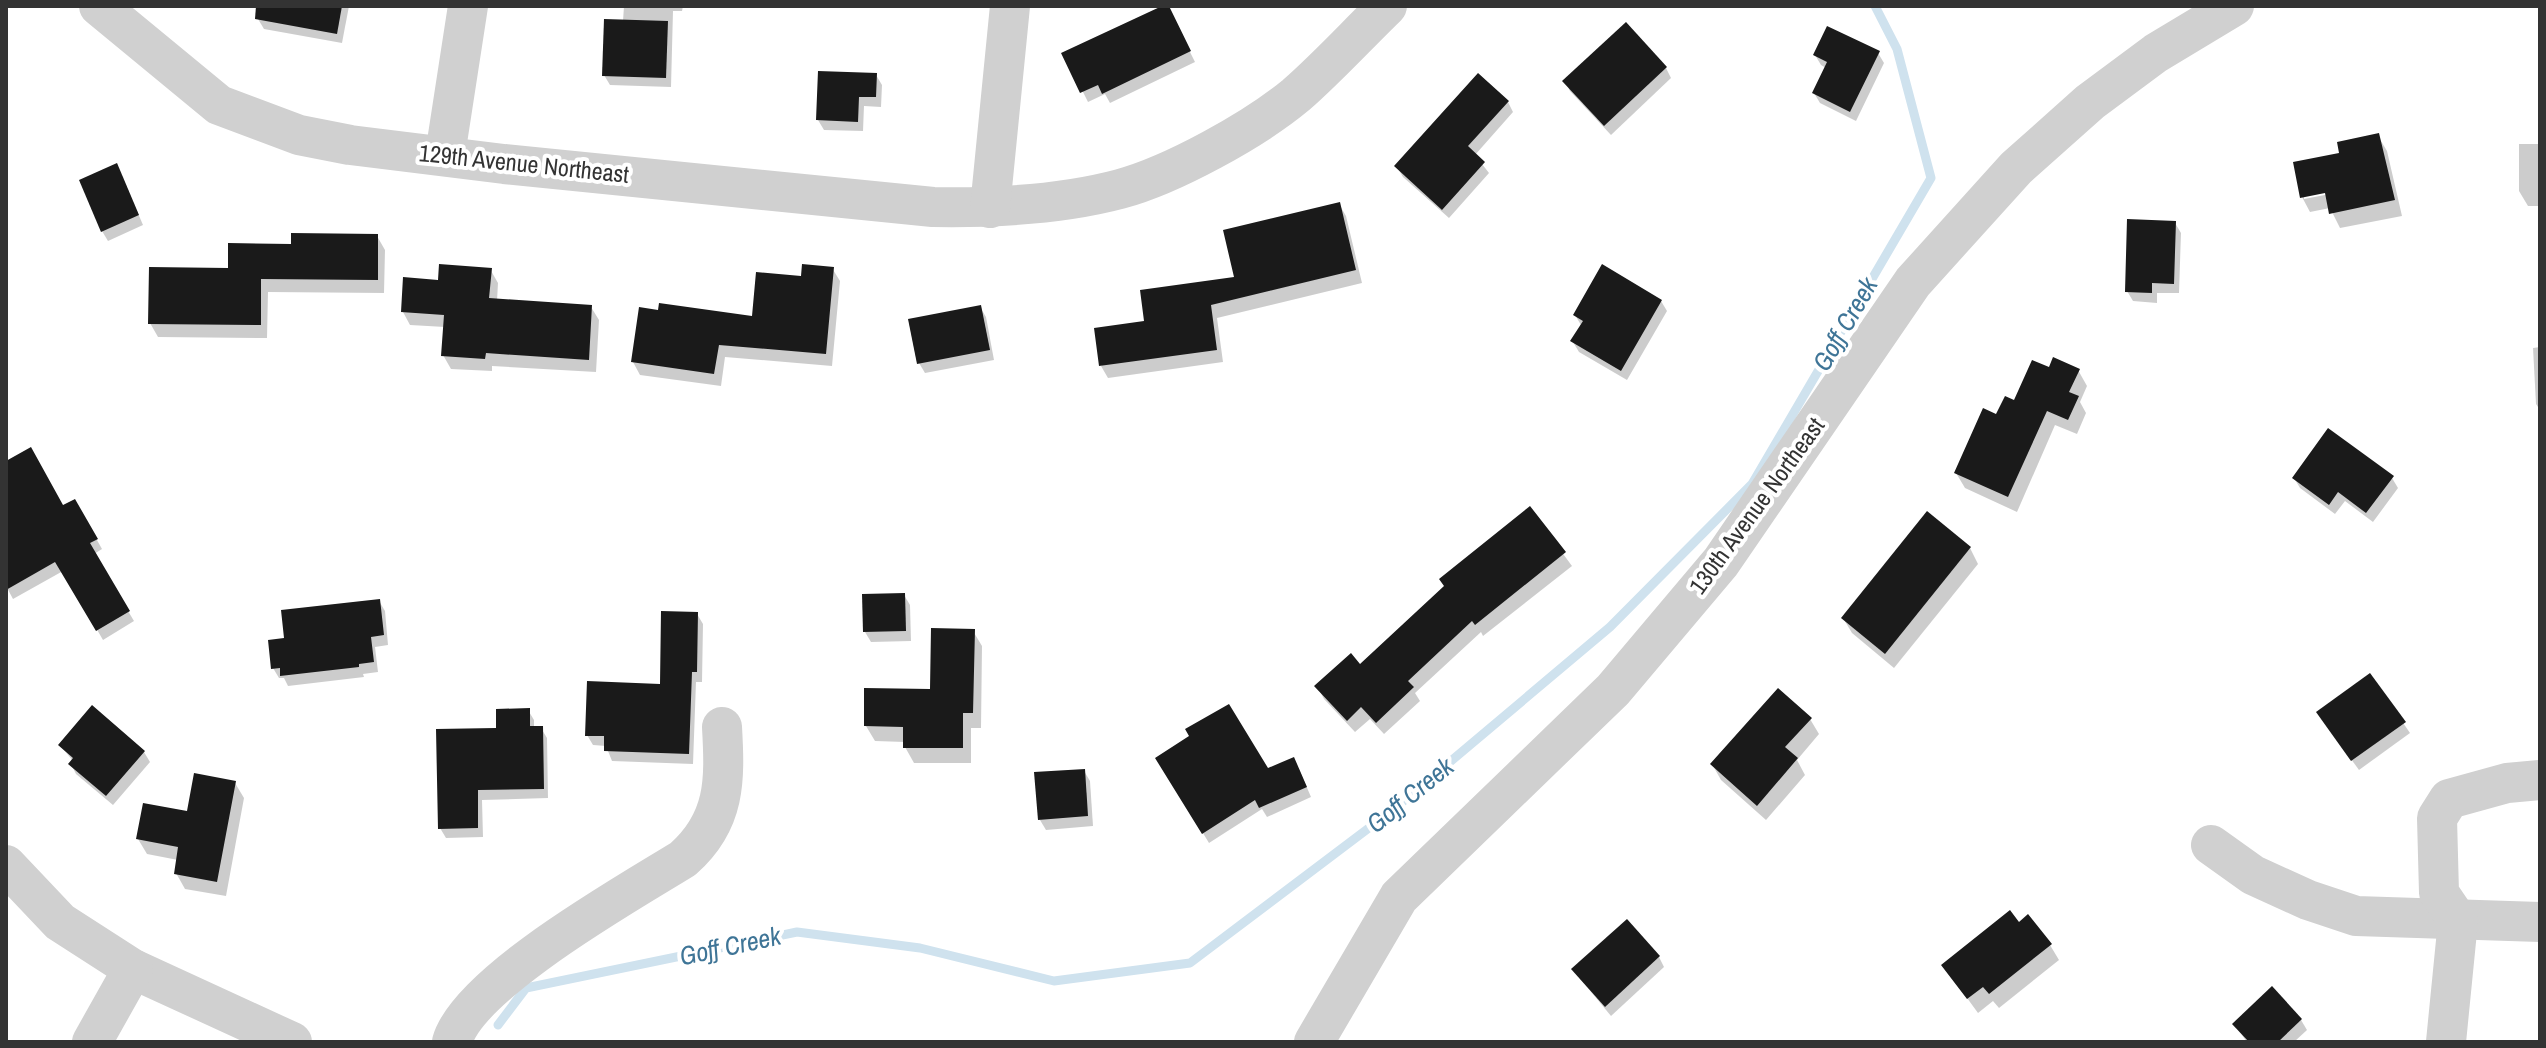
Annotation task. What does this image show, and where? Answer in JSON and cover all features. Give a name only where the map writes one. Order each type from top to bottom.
[{"type":"street","name":"129th Avenue Northeast","points":[[99,6],[219,105],[299,135],[350,145],[504,164],[933,207],[990,208],[1121,189],[1184,163],[1247,129],[1295,95],[1387,6]]},
{"type":"street","points":[[445,155],[468,6]]},
{"type":"street","points":[[990,208],[1010,6]]},
{"type":"street","name":"130th Avenue Northeast","points":[[1314,1042],[1399,897],[1613,690],[1721,562],[1913,282],[2016,168],[2090,102],[2156,53],[2234,6]]},
{"type":"street","points":[[452,1042],[466,1014],[494,987],[555,940],[683,859],[701,843],[716,812],[725,776],[722,727]]},
{"type":"street","points":[[2446,1042],[2458,921],[2439,893],[2437,818],[2449,799],[2507,783],[2540,780]]},
{"type":"street","points":[[2211,845],[2253,875],[2308,900],[2356,916],[2540,922]]},
{"type":"street","points":[[6,865],[60,922],[133,969],[292,1042]]},
{"type":"street","points":[[92,1042],[133,969]]},
{"type":"building","points":[[256,6],[342,6],[337,34],[255,19]]},
{"type":"building","points":[[1162,6],[1169,6],[1191,51],[1102,94],[1098,85],[1080,93],[1061,53]]},
{"type":"building","points":[[604,19],[668,21],[666,78],[602,76]]},
{"type":"building","points":[[1626,22],[1667,67],[1604,126],[1562,81]]},
{"type":"building","points":[[1827,26],[1880,51],[1850,112],[1812,93],[1827,62],[1813,55]]},
{"type":"building","points":[[818,71],[877,73],[876,97],[859,97],[858,122],[816,120]]},
{"type":"building","points":[[1478,73],[1509,101],[1468,146],[1485,162],[1442,210],[1394,166]]},
{"type":"building","points":[[2379,133],[2395,200],[2329,214],[2325,193],[2300,198],[2293,162],[2339,153],[2337,142]]},
{"type":"building","points":[[117,163],[139,215],[101,232],[79,180]]},
{"type":"building","points":[[1340,202],[1356,270],[1211,305],[1217,350],[1099,366],[1094,328],[1144,321],[1140,290],[1234,277],[1223,230]]},
{"type":"building","points":[[2127,219],[2176,221],[2174,284],[2152,283],[2152,293],[2125,292]]},
{"type":"building","points":[[291,233],[378,234],[378,280],[261,279],[261,325],[148,324],[149,267],[228,268],[228,243],[291,244]]},
{"type":"building","points":[[439,264],[492,268],[489,298],[592,305],[589,360],[486,353],[485,359],[441,356],[444,315],[401,312],[403,277],[438,280]]},
{"type":"building","points":[[802,264],[834,267],[826,354],[719,345],[714,374],[631,362],[639,307],[658,310],[659,303],[752,316],[756,272],[801,276]]},
{"type":"building","points":[[1602,264],[1662,300],[1621,371],[1570,341],[1583,321],[1573,315]]},
{"type":"building","points":[[981,305],[990,350],[917,364],[908,319]]},
{"type":"building","points":[[2053,357],[2080,369],[2069,392],[2079,396],[2068,420],[2047,411],[2008,497],[1954,473],[1983,408],[1996,414],[2005,396],[2014,400],[2032,360],[2049,367]]},
{"type":"building","points":[[2328,428],[2394,476],[2366,513],[2338,492],[2329,505],[2292,478]]},
{"type":"building","points":[[31,447],[63,505],[75,499],[98,539],[90,543],[130,611],[96,631],[55,562],[6,590],[6,461]]},
{"type":"building","points":[[1530,506],[1566,552],[1475,625],[1472,621],[1408,681],[1414,687],[1376,723],[1361,707],[1347,721],[1314,686],[1351,653],[1360,664],[1444,586],[1439,579]]},
{"type":"building","points":[[1927,511],[1971,547],[1885,654],[1841,618]]},
{"type":"building","points":[[905,593],[906,631],[863,632],[862,594]]},
{"type":"building","points":[[380,599],[384,635],[371,637],[374,662],[359,664],[359,667],[280,676],[280,668],[271,669],[268,640],[284,638],[281,610]]},
{"type":"building","points":[[661,611],[698,612],[697,672],[692,672],[689,754],[604,751],[604,736],[585,736],[587,681],[660,684]]},
{"type":"building","points":[[931,628],[975,629],[973,713],[963,713],[963,748],[903,748],[903,727],[864,726],[864,688],[930,689]]},
{"type":"building","points":[[2370,673],[2406,722],[2351,761],[2316,712]]},
{"type":"building","points":[[1778,688],[1812,718],[1785,747],[1798,758],[1757,806],[1710,764]]},
{"type":"building","points":[[1229,704],[1268,768],[1294,757],[1307,787],[1259,808],[1255,800],[1202,834],[1155,758],[1189,736],[1185,729]]},
{"type":"building","points":[[92,705],[145,751],[106,796],[68,764],[73,758],[58,745]]},
{"type":"building","points":[[530,708],[530,726],[543,726],[544,789],[478,790],[478,828],[438,829],[436,729],[496,728],[496,709]]},
{"type":"building","points":[[1085,769],[1088,816],[1038,820],[1034,772]]},
{"type":"building","points":[[194,773],[236,781],[217,882],[174,874],[178,847],[136,839],[143,803],[187,811]]},
{"type":"building","points":[[2010,910],[2019,922],[2028,914],[2052,944],[1989,994],[1983,987],[1967,999],[1941,965]]},
{"type":"building","points":[[1627,919],[1660,956],[1605,1007],[1571,969]]},
{"type":"building","points":[[2272,986],[2302,1019],[2278,1042],[2249,1042],[2232,1024]]},
{"type":"waterway","name":"Goff Creek","points":[[498,1025],[526,988],[797,932],[920,948],[1054,981],[1190,963],[1394,809],[1610,627],[1752,484],[1931,178],[1897,49],[1875,6]]}]
